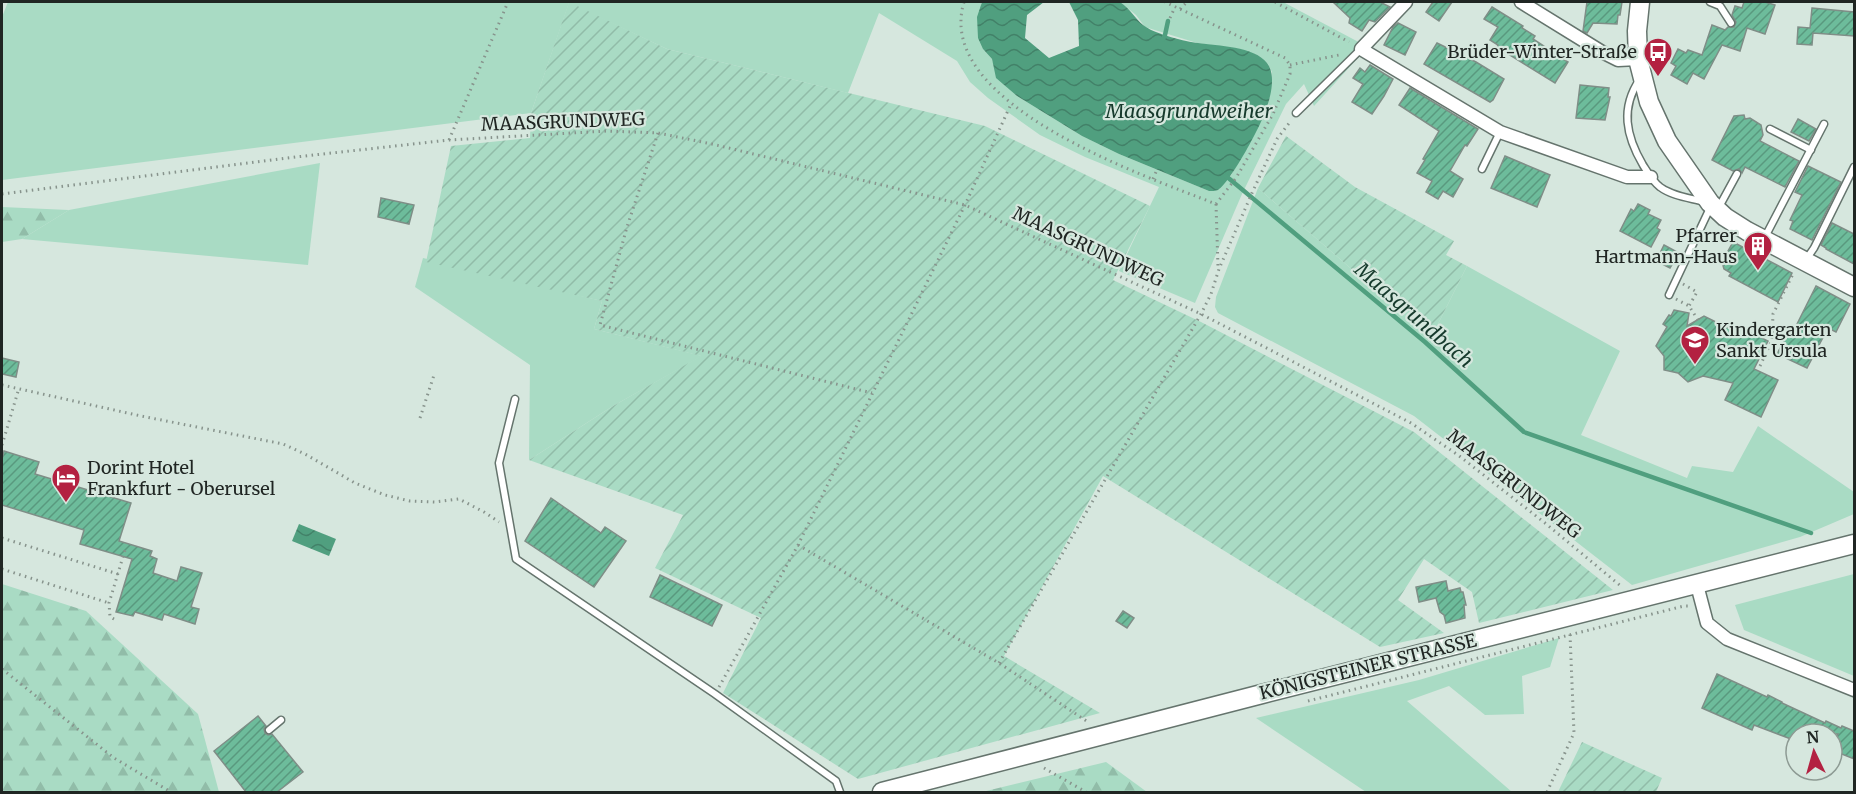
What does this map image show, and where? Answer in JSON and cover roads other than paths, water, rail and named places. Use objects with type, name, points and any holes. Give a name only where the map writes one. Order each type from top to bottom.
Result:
[{"type":"main road","points":[[1640,2],[1637,31],[1638,58],[1649,102],[1667,141],[1713,206],[1799,267],[1854,287]]},
{"type":"main road","name":"KÖNIGSTEINER STRASSE","points":[[882,792],[1854,544]]},
{"type":"street","points":[[1406,2],[1362,49],[1500,132],[1628,177],[1651,177]]},
{"type":"street","points":[[1521,2],[1618,60],[1638,58]]},
{"type":"street","points":[[1697,585],[1707,623],[1727,639],[1854,690]]},
{"type":"lane","points":[[1710,2],[1720,6],[1731,23]]},
{"type":"lane","points":[[1296,113],[1362,49]]},
{"type":"lane","points":[[1642,77],[1634,89],[1628,108],[1628,126],[1634,148],[1660,188],[1672,194],[1713,206]]},
{"type":"lane","points":[[1764,240],[1824,124]]},
{"type":"lane","points":[[1770,129],[1811,150]]},
{"type":"lane","points":[[1482,169],[1500,132]]},
{"type":"lane","points":[[1799,267],[1814,248],[1854,167]]},
{"type":"lane","points":[[1669,295],[1713,206],[1737,174]]},
{"type":"lane","points":[[515,399],[499,463],[516,559],[715,694],[836,781],[840,792]]},
{"type":"lane","points":[[269,730],[281,720]]},
{"type":"water","name":"Maasgrundweiher","points":[[982,2],[1044,2],[1027,15],[1025,38],[1049,58],[1079,46],[1078,20],[1069,2],[1120,2],[1151,30],[1186,41],[1245,50],[1261,57],[1267,63],[1271,73],[1269,102],[1253,138],[1231,176],[1218,190],[1209,191],[1119,154],[1082,136],[1017,96],[996,78],[992,59],[983,49],[978,38],[977,17]]},
{"type":"water","points":[[299,524],[336,539],[329,556],[292,541]]},
{"type":"waterway","points":[[1163,39],[1168,21]]},
{"type":"waterway","name":"Maasgrundbach","points":[[1226,176],[1425,342],[1524,432],[1811,533]]},
{"type":"place","name":"Brüder-Winter-Straße","points":[[1658,78]]},
{"type":"place","name":"Pfarrer Hartmann-Haus","points":[[1758,272]]},
{"type":"place","name":"Kindergarten Sankt Ursula","points":[[1695,366]]},
{"type":"place","name":"Dorint Hotel Frankfurt - Oberursel","points":[[66,504]]}]
